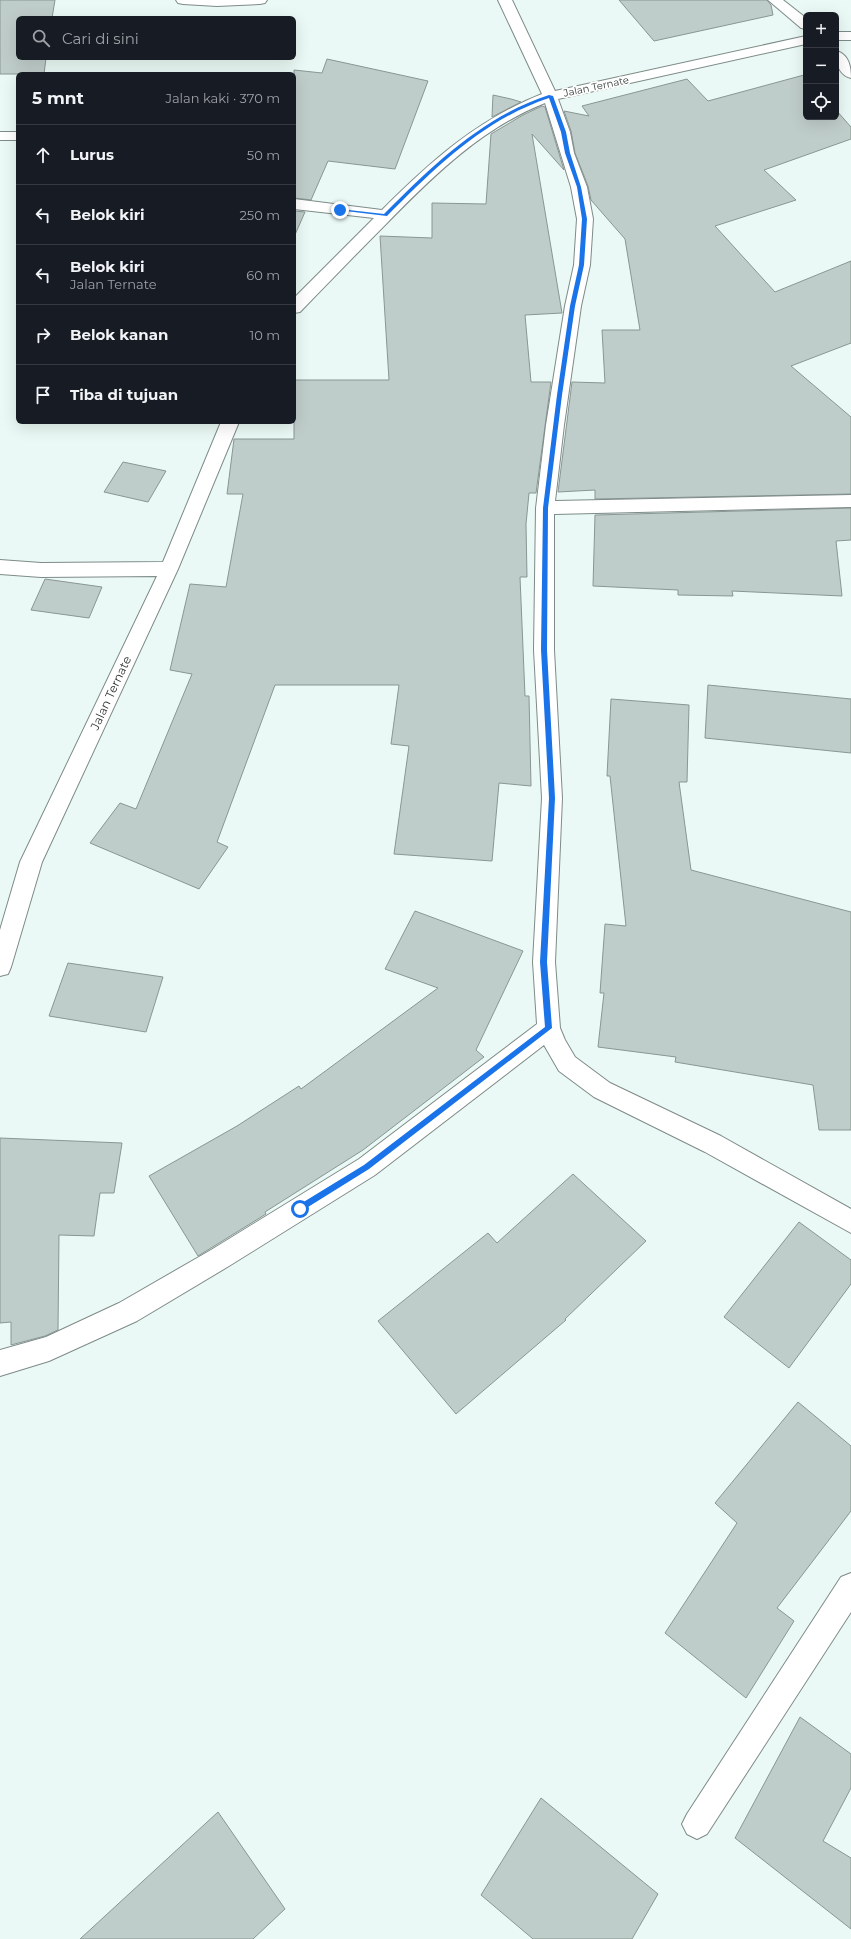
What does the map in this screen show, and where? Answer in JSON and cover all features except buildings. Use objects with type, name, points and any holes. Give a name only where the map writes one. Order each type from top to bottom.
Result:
[{"type":"street","points":[[183,0],[217,2],[260,0]]},
{"type":"street","points":[[505,0],[550,96],[564,132],[568,153],[579,187],[585,219],[582,265],[572,306],[558,401],[545,508],[544,650],[552,798],[544,962],[549,1028],[556,1045],[568,1064],[602,1090],[713,1144],[851,1222]]},
{"type":"street","points":[[775,0],[803,23]]},
{"type":"street","points":[[839,36],[851,36]]},
{"type":"street","name":"Jalan Ternate","points":[[296,306],[426,174],[458,146],[499,118],[527,104],[550,96],[803,41]]},
{"type":"street","points":[[839,60],[851,74]]},
{"type":"street","points":[[0,136],[16,136]]},
{"type":"street","points":[[296,204],[385,216]]},
{"type":"street","name":"Jalan Ternate","points":[[0,967],[31,862],[169,569],[229,424]]},
{"type":"street","points":[[545,508],[851,501]]},
{"type":"street","points":[[0,567],[41,570],[169,569]]},
{"type":"street","points":[[0,1363],[50,1349],[128,1312],[220,1258],[367,1167],[549,1028]]},
{"type":"street","points":[[698,1824],[851,1587]]},
{"type":"route","points":[[300,1209],[367,1167],[549,1028],[544,962],[552,798],[544,650],[545,508],[572,306],[582,265],[585,219],[579,187],[568,153],[564,132],[550,96],[527,104],[499,118],[458,146],[426,174],[385,216],[340,210]]}]
